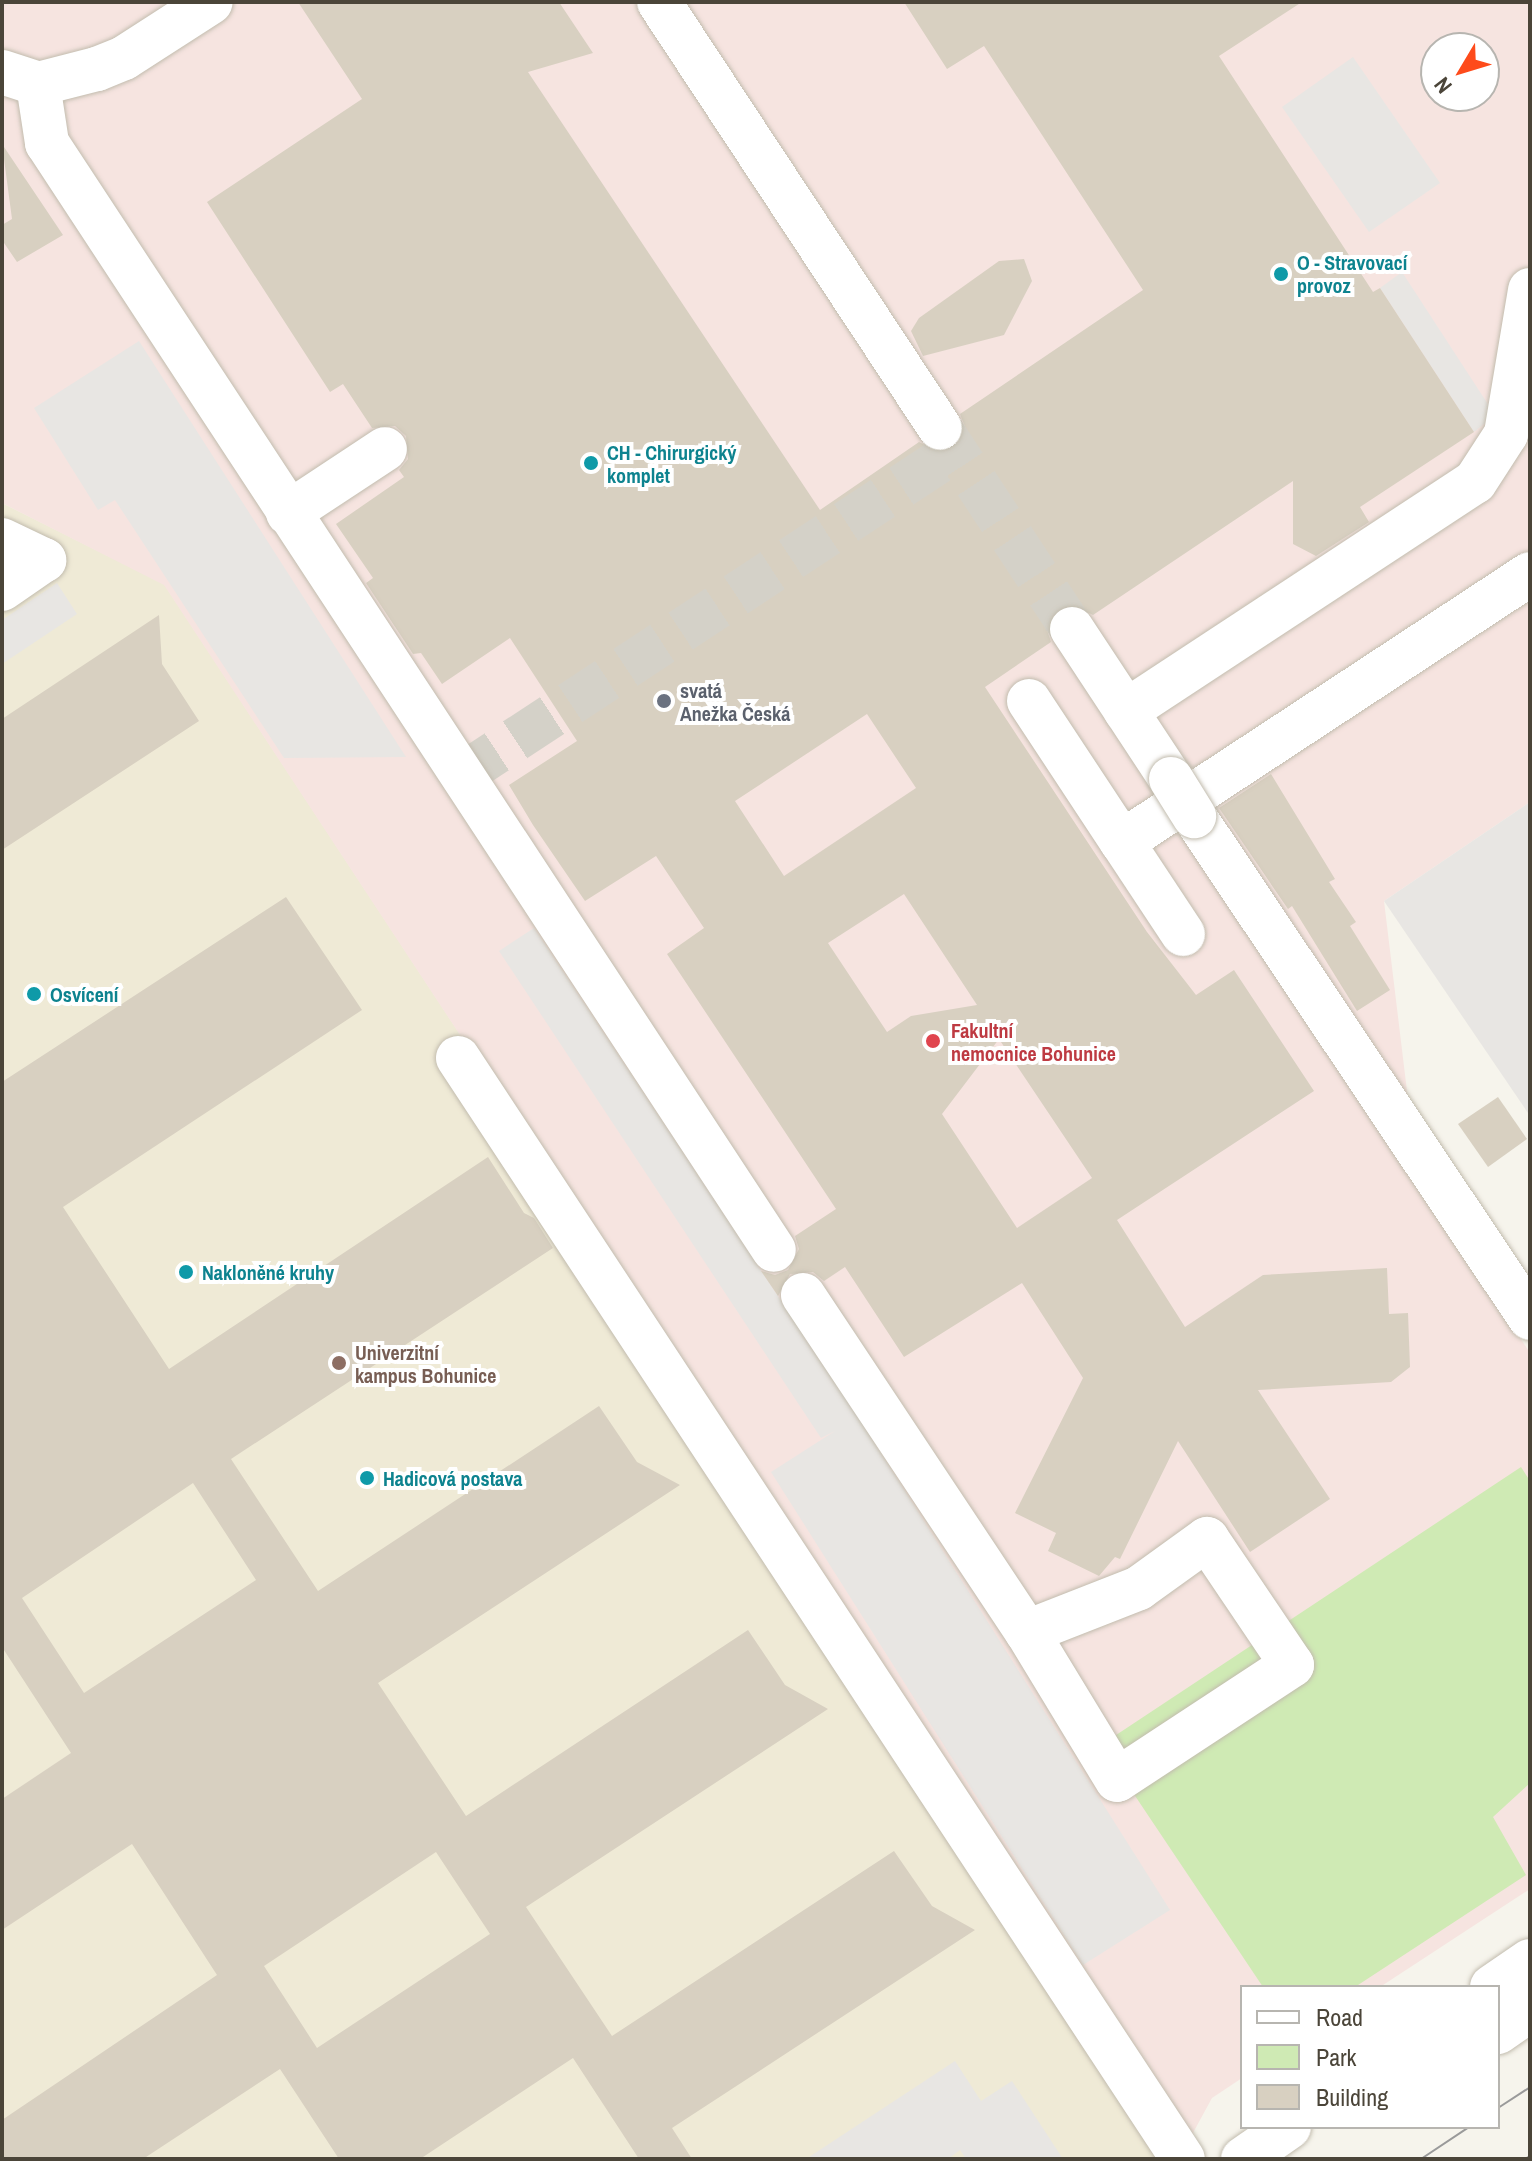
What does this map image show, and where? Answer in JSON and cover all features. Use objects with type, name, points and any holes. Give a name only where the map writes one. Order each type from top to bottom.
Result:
[{"type":"lane","points":[[211,2],[124,58],[20,78],[47,143],[774,1250]]},
{"type":"lane","points":[[659,2],[940,428]]},
{"type":"lane","points":[[1126,711],[1475,482],[1506,434],[1530,290]]},
{"type":"lane","points":[[288,513],[385,449]]},
{"type":"lane","points":[[2,540],[44,560],[2,589]]},
{"type":"lane","points":[[1122,842],[1530,574]]},
{"type":"lane","points":[[1072,629],[1530,1318]]},
{"type":"lane","points":[[1029,701],[1183,934]]},
{"type":"lane","points":[[458,1058],[1183,2159]]},
{"type":"lane","points":[[803,1295],[1027,1632],[1117,1780],[1292,1665],[1207,1539],[1139,1588],[1027,1632]]},
{"type":"lane","points":[[1495,1985],[1530,1961]]},
{"type":"lane","points":[[1500,2031],[1530,2010]]},
{"type":"lane","points":[[1243,2159],[1287,2129]]},
{"type":"shaded area","name":"Fakultní nemocnice Bohunice","points":[[2,2],[1530,2],[1530,802],[1384,901],[1418,1182],[1530,1353],[1530,1889],[1383,1985],[1240,1985],[1240,2079],[1212,2098],[1188,2142],[164,585],[2,503]]},
{"type":"shaded area","points":[[1353,57],[1440,183],[1369,232],[1282,107]]},
{"type":"shaded area","points":[[1402,272],[1495,415],[1474,432],[1380,288]]},
{"type":"shaded area","points":[[139,341],[406,757],[284,758],[115,500],[98,510],[34,408]]},
{"type":"shaded area","name":"Univerzitní kampus Bohunice","points":[[2,503],[164,584],[1188,2142],[1179,2159],[2,2159]]},
{"type":"shaded area","points":[[57,583],[77,614],[2,664],[2,620]]},
{"type":"shaded area","points":[[1530,802],[1530,1116],[1384,901]]},
{"type":"shaded area","points":[[534,928],[858,1417],[1170,1910],[1083,1965],[771,1472],[835,1431],[821,1438],[499,951]]},
{"type":"shaded area","points":[[955,2061],[981,2101],[1012,2081],[1063,2159],[966,2159],[960,2150],[948,2159],[806,2159]]},
{"type":"green space","points":[[1521,1467],[1530,1481],[1530,1783],[1493,1817],[1526,1875],[1358,1985],[1262,1985],[1101,1745]]},
{"type":"building","points":[[298,2],[559,2],[593,53],[528,72],[820,510],[919,442],[941,453],[954,448],[965,427],[960,414],[1143,290],[984,46],[947,69],[904,2],[1302,2],[1219,56],[1373,292],[1380,288],[1474,432],[1360,507],[1369,522],[1316,556],[1293,544],[1293,481],[1093,615],[1071,604],[1058,609],[1047,630],[1051,642],[985,687],[1147,932],[1196,995],[1234,970],[1314,1091],[1117,1220],[1185,1327],[1263,1275],[1387,1268],[1389,1314],[1408,1313],[1410,1367],[1391,1382],[1258,1390],[1330,1499],[1250,1552],[1178,1441],[1120,1559],[1115,1557],[1099,1576],[1048,1551],[1056,1533],[1015,1513],[1083,1378],[1022,1283],[904,1357],[845,1267],[824,1281],[813,1272],[790,1274],[778,1296],[761,1271],[775,1275],[788,1270],[799,1249],[795,1236],[836,1209],[667,954],[704,928],[656,856],[585,901],[533,825],[509,785],[577,741],[510,638],[442,684],[421,653],[413,654],[366,583],[373,578],[336,524],[404,477],[399,470],[408,459],[406,436],[395,426],[372,428],[343,384],[330,392],[207,202],[362,99]],"holes":[[[867,714],[916,788],[784,876],[735,801]],[[904,894],[977,1005],[911,1016],[887,1032],[828,943]],[[999,1039],[1092,1178],[1017,1228],[942,1114]]]},
{"type":"building","points":[[2,144],[63,235],[17,262],[2,240],[2,225],[12,219]]},
{"type":"building","points":[[1024,259],[1032,281],[1004,335],[923,356],[911,331],[919,318],[999,261]]},
{"type":"building","points":[[159,615],[162,664],[199,721],[2,850],[2,719]]},
{"type":"building","points":[[1271,774],[1335,879],[1329,882],[1356,922],[1350,926],[1390,990],[1357,1011],[1292,906],[1288,909],[1219,808]]},
{"type":"building","points":[[286,897],[362,1010],[63,1207],[169,1369],[488,1157],[524,1213],[534,1218],[553,1248],[231,1459],[318,1591],[599,1406],[637,1462],[680,1485],[378,1683],[466,1816],[748,1630],[785,1685],[828,1709],[526,1907],[612,2036],[894,1851],[932,1906],[975,1930],[672,2128],[692,2159],[639,2159],[573,2058],[420,2159],[339,2159],[280,2069],[143,2159],[2,2159],[2,2120],[217,1975],[132,1844],[2,1930],[2,1799],[71,1753],[2,1647],[2,1082]],"holes":[[[193,1483],[256,1580],[84,1693],[22,1598]],[[436,1852],[490,1934],[317,2048],[264,1966]]]},
{"type":"building","points":[[1498,1097],[1527,1139],[1488,1167],[1458,1124]]},
{"type":"tunnel","points":[[940,428],[1072,629]]},
{"type":"tunnel","points":[[460,776],[955,451]]},
{"type":"tram line","points":[[1500,2107],[1530,2087]]},
{"type":"tram line","points":[[1421,2159],[1466,2129]]},
{"type":"tram line","points":[[1525,2159],[1530,2156]]},
{"type":"place","name":"O - Stravovací provoz","points":[[1281,274]]},
{"type":"place","name":"CH - Chirurgický komplet","points":[[591,463]]},
{"type":"place","name":"svatá Anežka Česká","points":[[664,701]]},
{"type":"place","name":"Osvícení","points":[[34,994]]},
{"type":"place","name":"Fakultní nemocnice Bohunice","points":[[933,1041]]},
{"type":"place","name":"Nakloněné kruhy","points":[[186,1272]]},
{"type":"place","name":"Univerzitní kampus Bohunice","points":[[339,1363]]},
{"type":"place","name":"Hadicová postava","points":[[367,1478]]}]
